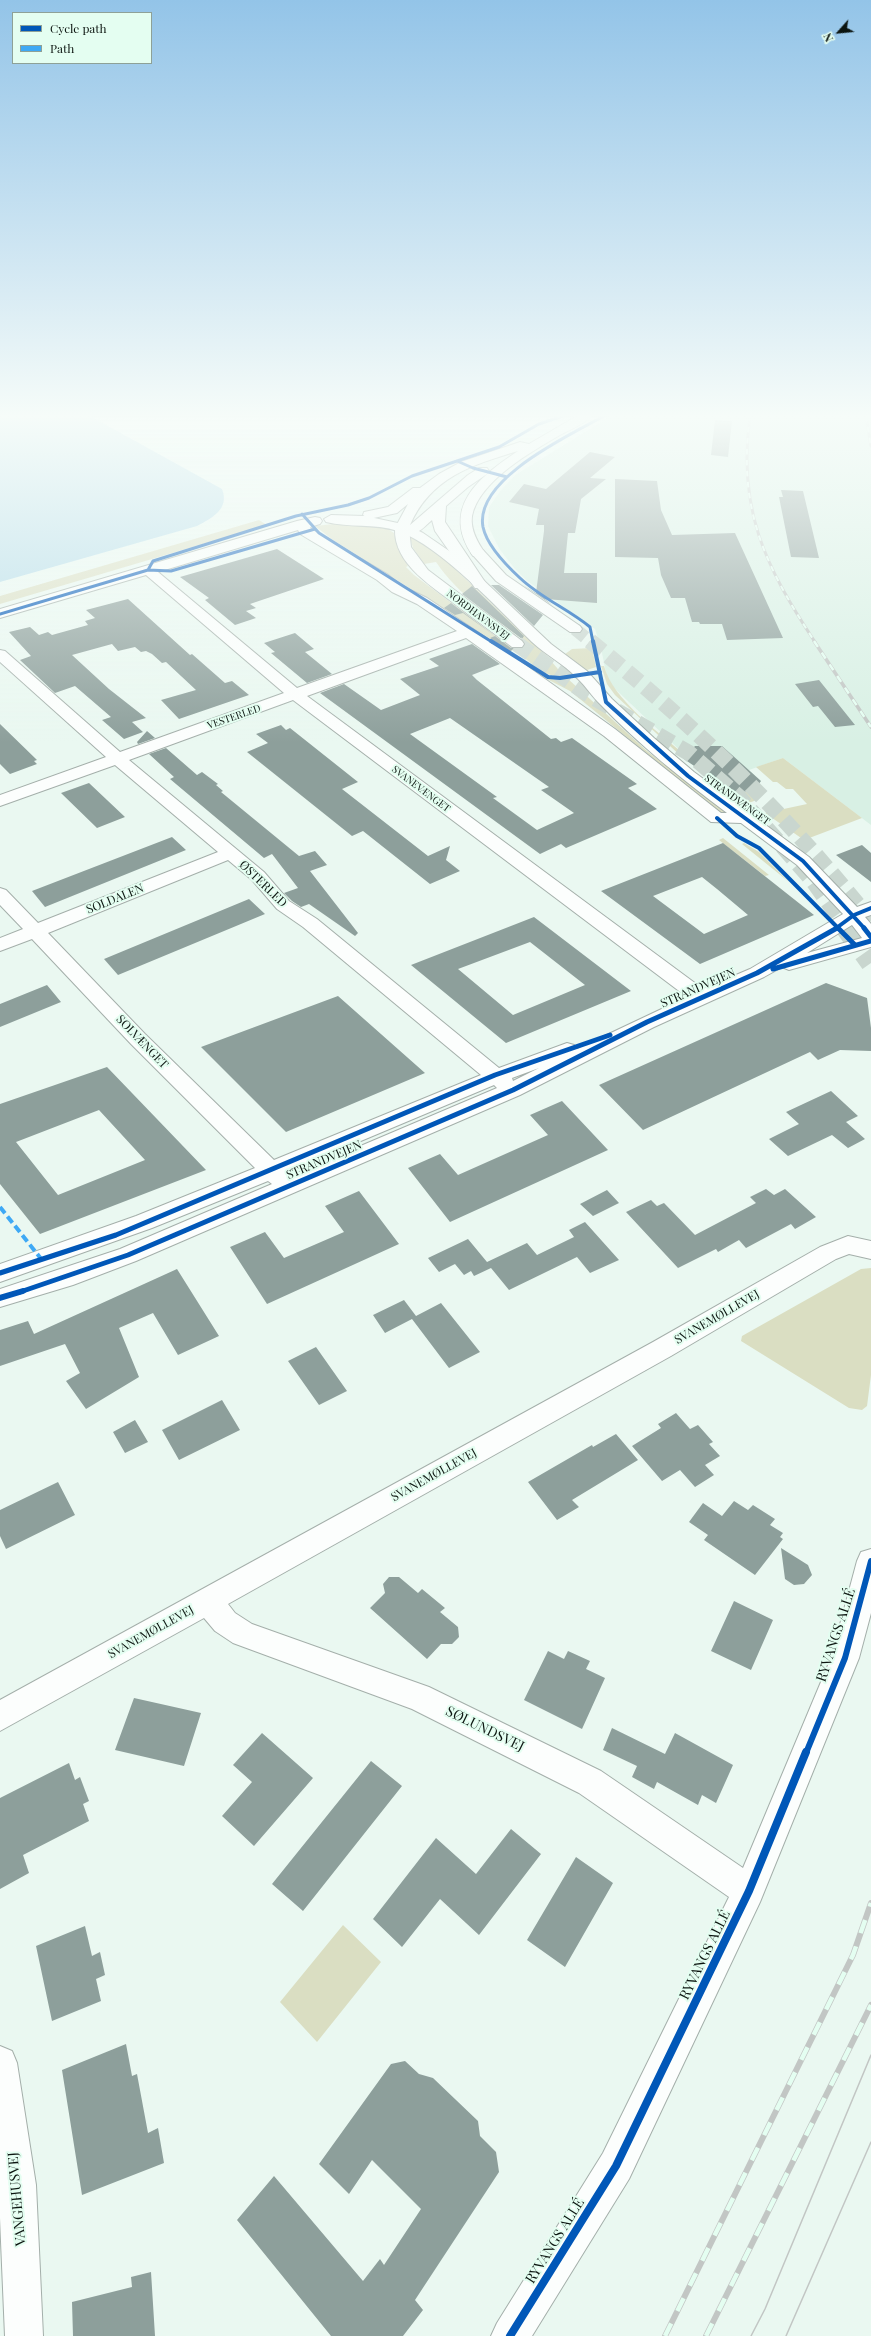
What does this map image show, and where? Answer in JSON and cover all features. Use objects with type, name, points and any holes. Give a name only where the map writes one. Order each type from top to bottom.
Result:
[{"type":"main road","points":[[0,614],[299,525]]},
{"type":"main road","name":"STRANDVÆNGET","points":[[303,525],[305,530],[382,577],[397,589],[422,601],[468,632],[636,751],[717,818],[747,818]]},
{"type":"main road","points":[[396,525],[408,527],[411,525]]},
{"type":"main road","points":[[402,525],[408,527]]},
{"type":"main road","points":[[439,525],[442,531],[480,584]]},
{"type":"main road","points":[[466,525],[471,542],[478,553],[501,578],[575,629]]},
{"type":"main road","name":"STRANDVÆNGET","points":[[408,527],[456,562],[546,647],[569,675],[606,702],[688,776],[747,818],[803,861],[863,911],[871,937]]},
{"type":"main road","name":"NORDHAVNSVEJ","points":[[408,527],[401,534],[404,544],[412,560],[423,573],[517,644]]},
{"type":"main road","name":"SVANEVÆNGET","points":[[148,570],[296,695],[702,998]]},
{"type":"main road","name":"VESTERLED","points":[[0,801],[468,632]]},
{"type":"main road","name":"ØSTERLED","points":[[0,654],[117,758],[258,876],[283,905],[310,923],[513,1090]]},
{"type":"main road","name":"SOLDALEN","points":[[0,945],[231,853]]},
{"type":"main road","name":"SOLVÆNGET","points":[[0,894],[138,1040],[272,1170],[287,1187]]},
{"type":"main road","name":"STRANDVEJEN","points":[[0,1298],[65,1278],[128,1255],[513,1090],[647,1022],[757,973],[863,911]]},
{"type":"main road","name":"STRANDVEJEN","points":[[757,973],[871,941]]},
{"type":"main road","name":"STRANDVEJEN","points":[[0,1273],[116,1235],[495,1075],[647,1022]]},
{"type":"main road","name":"SVANEMØLLEVEJ","points":[[0,1716],[649,1356],[828,1253],[848,1246],[871,1250]]},
{"type":"main road","name":"RYVANGS ALLÉ","points":[[510,2336],[616,2166],[749,1891],[845,1658],[871,1561]]},
{"type":"main road","name":"SØLUNDSVEJ","points":[[207,1601],[225,1622],[243,1634],[419,1696],[590,1782],[749,1891]]},
{"type":"main road","name":"VANGEHUSVEJ","points":[[0,2063],[9,2192],[24,2336]]},
{"type":"shaded area","points":[[242,525],[267,525],[0,604],[0,596]]},
{"type":"shaded area","points":[[364,525],[385,527],[394,533],[398,549],[408,566],[406,567],[414,575],[513,649],[522,639],[465,595],[454,585],[436,562],[424,564],[413,548],[410,537],[436,551],[546,655],[563,675],[549,675],[543,672],[520,655],[492,640],[333,540],[315,526]]},
{"type":"shaded area","points":[[871,525],[871,825],[783,758],[749,770],[761,781],[753,792],[731,791],[684,759],[686,756],[613,687],[607,678],[601,648],[595,629],[526,580],[500,550],[488,526]]},
{"type":"shaded area","points":[[592,648],[596,667],[584,671],[565,654],[572,649]]},
{"type":"shaded area","points":[[601,666],[604,666],[609,679],[627,703],[686,756],[684,759],[615,695],[607,684]]},
{"type":"shaded area","points":[[541,676],[556,680],[567,678],[647,751],[728,813],[720,813],[570,691]]},
{"type":"shaded area","points":[[783,758],[862,818],[804,840],[765,813],[807,804],[793,789],[786,789],[777,782],[773,782],[756,767]]},
{"type":"shaded area","points":[[754,790],[762,795],[754,801],[746,804],[731,792],[753,792]]},
{"type":"shaded area","points":[[723,838],[769,875],[765,876],[719,840]]},
{"type":"shaded area","points":[[744,843],[759,852],[789,882],[742,844]]},
{"type":"shaded area","points":[[871,1268],[871,1375],[867,1406],[862,1410],[849,1408],[741,1341],[742,1336],[861,1269]]},
{"type":"shaded area","points":[[343,1925],[381,1962],[317,2042],[280,2002]]},
{"type":"water","points":[[0,525],[199,525],[197,526],[0,582]]},
{"type":"building","points":[[544,525],[576,525],[575,533],[568,533],[564,573],[597,573],[597,603],[545,599],[552,605],[523,585],[536,593]]},
{"type":"building","points":[[615,525],[668,525],[672,535],[735,533],[783,638],[727,640],[722,624],[700,624],[699,622],[692,622],[685,598],[671,598],[661,575],[658,558],[615,557]]},
{"type":"building","points":[[785,525],[811,525],[819,558],[791,557]]},
{"type":"building","points":[[277,549],[324,579],[250,604],[256,608],[246,611],[256,618],[235,625],[205,600],[209,598],[180,577]]},
{"type":"building","points":[[491,585],[499,585],[543,615],[534,626]]},
{"type":"building","points":[[472,586],[524,636],[522,639],[462,594]]},
{"type":"building","points":[[128,599],[190,655],[192,654],[225,683],[232,681],[249,695],[179,719],[161,700],[196,690],[166,662],[162,663],[152,654],[146,651],[141,652],[135,647],[118,651],[112,644],[72,655],[109,689],[146,718],[132,722],[143,732],[124,739],[102,720],[111,717],[75,686],[55,693],[20,660],[31,656],[9,632],[30,627],[39,635],[48,632],[52,635],[88,625],[85,621],[95,618],[86,610]]},
{"type":"building","points":[[451,603],[495,636],[463,613],[455,615],[444,608]]},
{"type":"building","points":[[295,633],[314,649],[305,652],[332,674],[307,683],[271,653],[275,652],[264,643]]},
{"type":"building","points":[[495,636],[511,648],[514,648],[510,652],[490,638]]},
{"type":"building","points":[[472,644],[500,664],[472,675],[477,680],[551,739],[556,738],[561,742],[572,738],[637,784],[628,788],[657,809],[566,848],[561,844],[540,854],[320,693],[344,684],[381,710],[420,695],[400,679],[439,666],[429,659]],"holes":[[[450,718],[549,787],[541,790],[574,813],[537,830],[493,798],[497,797],[410,734]]]},
{"type":"building","points":[[819,680],[855,725],[835,727],[818,706],[813,707],[795,684]]},
{"type":"building","points":[[0,724],[37,760],[34,761],[37,764],[10,774],[0,764]]},
{"type":"building","points":[[281,725],[286,730],[290,728],[358,782],[342,789],[428,856],[450,846],[446,860],[460,871],[430,884],[363,831],[352,836],[247,752],[268,743],[256,734]]},
{"type":"building","points":[[147,731],[155,738],[138,744],[137,742]]},
{"type":"building","points":[[695,746],[722,746],[761,781],[753,792],[731,791],[684,759]]},
{"type":"building","points":[[166,748],[197,775],[202,772],[218,784],[216,785],[223,791],[221,792],[299,856],[315,851],[327,865],[310,871],[358,933],[355,936],[309,904],[301,907],[292,901],[284,893],[298,888],[272,854],[264,858],[170,779],[174,777],[149,754]]},
{"type":"building","points":[[89,783],[125,817],[97,828],[61,793]]},
{"type":"building","points":[[172,837],[186,850],[45,907],[32,891]]},
{"type":"building","points":[[723,843],[814,915],[700,964],[601,891]],"holes":[[[702,877],[748,915],[704,934],[653,896]]]},
{"type":"building","points":[[862,845],[871,853],[871,882],[836,855]]},
{"type":"building","points":[[249,899],[265,914],[118,975],[104,959]]},
{"type":"building","points":[[534,917],[631,991],[506,1043],[411,965]],"holes":[[[530,942],[585,985],[513,1015],[458,969]]]},
{"type":"building","points":[[826,983],[867,998],[871,1028],[871,1051],[840,1050],[818,1060],[810,1052],[643,1130],[599,1085]]},
{"type":"building","points":[[47,985],[61,1002],[0,1027],[0,1004]]},
{"type":"building","points":[[338,996],[425,1073],[286,1132],[201,1047]]},
{"type":"building","points":[[107,1067],[206,1170],[40,1234],[0,1184],[0,1104]],"holes":[[[99,1110],[145,1160],[58,1195],[16,1142]]]},
{"type":"building","points":[[831,1091],[858,1116],[846,1122],[865,1139],[848,1148],[832,1135],[788,1156],[769,1139],[799,1124],[786,1112]]},
{"type":"building","points":[[562,1101],[608,1150],[450,1222],[408,1168],[440,1154],[458,1175],[548,1135],[530,1115]]},
{"type":"building","points":[[766,1189],[774,1195],[785,1189],[816,1217],[795,1229],[791,1224],[746,1248],[739,1240],[718,1252],[716,1249],[678,1268],[626,1212],[651,1200],[657,1206],[664,1203],[695,1235],[756,1203],[750,1197]]},
{"type":"building","points":[[607,1190],[619,1203],[593,1216],[580,1204]]},
{"type":"building","points":[[359,1191],[399,1244],[267,1304],[230,1247],[265,1232],[284,1258],[344,1232],[325,1206]]},
{"type":"building","points":[[585,1222],[619,1260],[590,1273],[577,1257],[509,1290],[491,1268],[474,1276],[471,1271],[464,1275],[455,1264],[439,1272],[428,1258],[468,1239],[487,1262],[527,1243],[537,1255],[574,1237],[569,1230]]},
{"type":"building","points":[[177,1269],[219,1336],[178,1355],[153,1313],[119,1328],[139,1377],[86,1409],[66,1381],[80,1373],[65,1344],[0,1366],[0,1330],[28,1321],[34,1334]]},
{"type":"building","points":[[404,1300],[416,1316],[441,1303],[480,1352],[449,1368],[412,1319],[385,1333],[373,1315]]},
{"type":"building","points":[[316,1347],[347,1391],[319,1405],[288,1361]]},
{"type":"building","points":[[222,1400],[240,1430],[179,1460],[162,1430]]},
{"type":"building","points":[[676,1413],[690,1429],[698,1425],[713,1442],[709,1444],[720,1456],[705,1465],[714,1475],[695,1487],[680,1470],[662,1481],[632,1446],[661,1428],[658,1424]]},
{"type":"building","points":[[135,1420],[148,1442],[125,1453],[113,1432]]},
{"type":"building","points":[[616,1434],[638,1460],[572,1500],[579,1507],[557,1520],[528,1482],[592,1445],[593,1447]]},
{"type":"building","points":[[58,1482],[75,1515],[6,1549],[0,1536],[0,1510]]},
{"type":"building","points":[[734,1501],[748,1510],[753,1505],[775,1519],[770,1525],[783,1533],[780,1537],[783,1539],[755,1575],[704,1540],[708,1535],[689,1522],[703,1503],[722,1516]]},
{"type":"building","points":[[781,1548],[808,1565],[812,1575],[804,1584],[794,1585],[785,1579]]},
{"type":"building","points":[[389,1577],[399,1577],[418,1593],[422,1589],[445,1608],[440,1612],[458,1627],[459,1637],[452,1644],[441,1644],[427,1659],[370,1608],[385,1593],[383,1584]]},
{"type":"building","points":[[734,1601],[773,1620],[751,1670],[711,1651]]},
{"type":"building","points":[[548,1651],[564,1659],[568,1651],[590,1661],[586,1669],[605,1678],[582,1729],[524,1700]]},
{"type":"building","points":[[134,1698],[201,1713],[184,1766],[115,1750]]},
{"type":"building","points":[[612,1728],[665,1754],[675,1733],[733,1765],[716,1803],[702,1795],[698,1805],[657,1782],[654,1789],[632,1777],[637,1766],[603,1750]]},
{"type":"building","points":[[262,1733],[313,1778],[254,1846],[222,1816],[252,1782],[233,1765]]},
{"type":"building","points":[[371,1761],[402,1786],[303,1911],[272,1884]]},
{"type":"building","points":[[69,1763],[75,1780],[80,1777],[89,1801],[83,1804],[89,1821],[23,1855],[29,1873],[0,1889],[0,1798]]},
{"type":"building","points":[[511,1829],[541,1854],[479,1935],[440,1899],[402,1947],[373,1919],[436,1838],[476,1874]]},
{"type":"building","points":[[576,1857],[613,1883],[565,1967],[527,1940]]},
{"type":"building","points":[[85,1926],[92,1956],[100,1952],[105,1975],[96,1979],[101,2001],[52,2021],[36,1946]]},
{"type":"building","points":[[126,2044],[132,2076],[137,2074],[148,2133],[158,2128],[164,2163],[82,2195],[62,2070]]},
{"type":"building","points":[[405,2061],[419,2074],[433,2078],[478,2121],[480,2136],[496,2152],[499,2172],[415,2300],[423,2310],[403,2336],[331,2336],[237,2220],[274,2176],[363,2281],[380,2259],[384,2265],[421,2209],[372,2160],[349,2194],[319,2164],[391,2064]]},
{"type":"building","points":[[151,2272],[155,2336],[73,2336],[72,2302],[132,2287],[131,2277]]},
{"type":"tunnel","points":[[575,629],[591,642]]},
{"type":"tunnel","points":[[590,641],[666,705],[738,773],[807,845],[871,921]]},
{"type":"tunnel","points":[[517,644],[586,693],[689,753],[739,797],[813,881],[847,929]]},
{"type":"tunnel","points":[[846,928],[871,963]]},
{"type":"tram line","points":[[751,2336],[765,2309],[871,2055]]},
{"type":"tram line","points":[[786,2336],[871,2142]]},
{"type":"railway","points":[[756,525],[769,562],[782,588],[815,642]]},
{"type":"railway","points":[[814,641],[871,727]]},
{"type":"railway","points":[[665,2336],[853,1955],[871,1903]]},
{"type":"railway","points":[[706,2336],[871,2005]]},
{"type":"marked path","points":[[0,1207],[42,1260]]},
{"type":"cycle path","points":[[148,570],[153,561],[272,525]]},
{"type":"cycle path","points":[[313,525],[319,533],[548,677],[571,677],[600,672]]},
{"type":"cycle path","points":[[483,525],[485,534],[498,554],[520,578],[537,592],[590,627],[606,702],[688,776],[803,861],[854,915],[871,937]]},
{"type":"cycle path","points":[[0,614],[148,570],[171,571],[315,529]]},
{"type":"cycle path","points":[[717,818],[737,836],[759,848],[855,945]]},
{"type":"cycle path","points":[[0,1298],[65,1278],[128,1255],[513,1090],[647,1022],[757,973],[838,927],[854,915],[871,908]]},
{"type":"cycle path","points":[[773,969],[871,941]]},
{"type":"cycle path","points":[[0,1273],[116,1235],[495,1075],[610,1035]]},
{"type":"cycle path","points":[[510,2336],[616,2166],[749,1891],[845,1658],[871,1561]]}]
